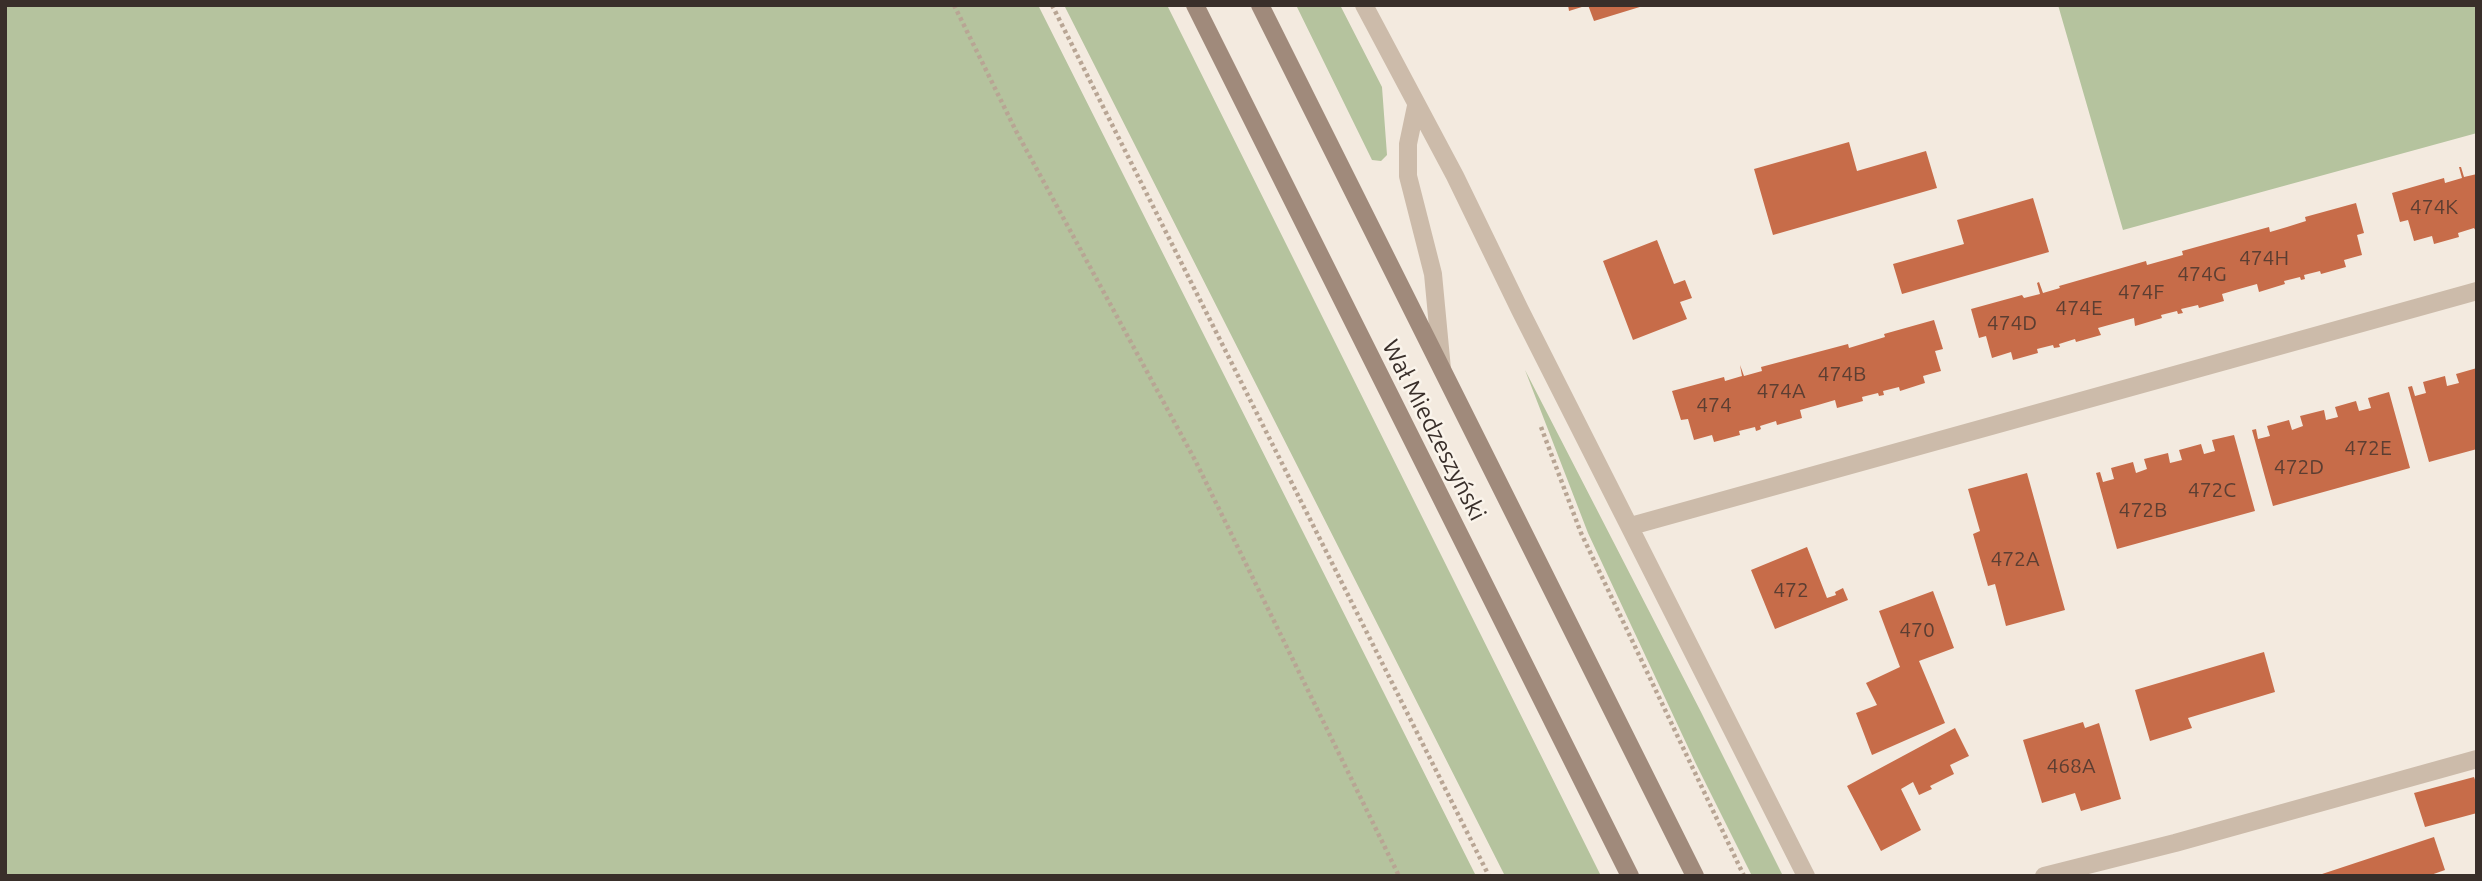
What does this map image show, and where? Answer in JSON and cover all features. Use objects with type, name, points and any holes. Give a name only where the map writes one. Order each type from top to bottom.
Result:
[{"type":"main road","name":"Wał Miedzeszyński","points":[[1195,5],[1630,876]]},
{"type":"main road","name":"Wał Miedzeszyński","points":[[1259,5],[1695,876]]},
{"type":"lane","points":[[1364,5],[1455,176],[1806,876]]},
{"type":"lane","points":[[1416,106],[1408,145],[1408,176],[1433,274],[1443,372]]},
{"type":"lane","points":[[1631,526],[2477,291]]},
{"type":"lane","points":[[2044,876],[2175,843],[2477,759]]},
{"type":"path","points":[[954,5],[1022,143],[1195,460],[1399,876]]},
{"type":"path","points":[[1052,5],[1489,876]]},
{"type":"path","points":[[1539,420],[1581,533],[1744,876]]},
{"type":"green space","points":[[5,5],[1038,5],[1476,876],[5,876]]},
{"type":"green space","points":[[1064,5],[1167,5],[1601,876],[1505,876]]},
{"type":"green space","points":[[1296,5],[1340,5],[1382,87],[1387,155],[1381,161],[1372,160]]},
{"type":"green space","points":[[2058,5],[2477,5],[2477,133],[2123,230]]},
{"type":"green space","points":[[1525,370],[1783,876],[1752,876],[1695,762],[1588,533]]},
{"type":"building","points":[[1568,5],[1585,5],[1585,6],[1569,11]]},
{"type":"building","points":[[1588,5],[1643,5],[1643,6],[1594,21]]},
{"type":"building","points":[[1849,142],[1857,171],[1926,151],[1937,188],[1773,235],[1754,169]]},
{"type":"building","points":[[2459,167],[2464,177],[2477,174],[2477,233],[2474,228],[2458,233],[2459,237],[2434,244],[2432,236],[2414,241],[2408,220],[2400,222],[2392,193],[2444,178],[2445,183],[2462,178]]},
{"type":"building","points":[[2033,198],[2049,252],[1902,294],[1893,264],[1964,244],[1957,220]]},
{"type":"building","points":[[2356,203],[2364,233],[2357,235],[2362,255],[2344,260],[2346,267],[2321,274],[2320,271],[2304,275],[2305,279],[2301,280],[2300,277],[2284,281],[2285,284],[2259,292],[2257,284],[2239,289],[2222,294],[2224,301],[2199,308],[2198,305],[2181,309],[2183,313],[2178,314],[2177,311],[2161,315],[2162,318],[2135,326],[2134,318],[2098,328],[2101,335],[2076,342],[2075,339],[2059,344],[2060,347],[2054,348],[2053,345],[2037,349],[2038,353],[2013,360],[2011,352],[1992,358],[1986,336],[1979,338],[1971,309],[2022,295],[2024,298],[2040,294],[2039,282],[2043,293],[2146,261],[2147,265],[2183,255],[2182,251],[2269,227],[2270,232],[2306,221],[2305,217]]},
{"type":"building","points":[[1657,240],[1674,284],[1685,280],[1692,298],[1680,302],[1687,319],[1633,340],[1603,261]]},
{"type":"building","points":[[1934,320],[1943,349],[1935,351],[1941,371],[1923,376],[1925,383],[1900,391],[1899,387],[1883,391],[1884,395],[1879,396],[1878,393],[1862,397],[1863,401],[1837,408],[1835,400],[1800,410],[1802,418],[1777,425],[1776,421],[1760,426],[1761,429],[1756,431],[1755,427],[1739,431],[1740,435],[1714,442],[1712,435],[1694,440],[1688,419],[1681,420],[1672,391],[1724,377],[1725,381],[1742,376],[1740,365],[1744,376],[1762,371],[1761,367],[1848,344],[1849,348],[1885,337],[1884,334]]},
{"type":"building","points":[[2477,368],[2477,449],[2429,462],[2408,387],[2412,386],[2415,396],[2426,393],[2423,382],[2445,376],[2447,386],[2459,383],[2456,374]]},
{"type":"building","points":[[2389,392],[2410,468],[2273,506],[2252,430],[2256,429],[2258,439],[2270,436],[2267,426],[2289,420],[2292,430],[2303,426],[2300,416],[2324,410],[2326,420],[2338,417],[2335,407],[2356,401],[2359,411],[2371,408],[2368,398]]},
{"type":"building","points":[[2234,435],[2255,511],[2117,549],[2096,473],[2100,472],[2103,482],[2114,479],[2111,468],[2133,462],[2136,473],[2147,469],[2144,459],[2168,453],[2170,463],[2182,460],[2179,450],[2201,444],[2204,454],[2215,451],[2212,440]]},
{"type":"building","points":[[2027,473],[2065,610],[2006,626],[1995,584],[1988,586],[1973,534],[1980,531],[1968,489]]},
{"type":"building","points":[[1807,547],[1827,598],[1836,595],[1835,592],[1843,588],[1848,600],[1775,629],[1751,570]]},
{"type":"building","points":[[1933,591],[1954,648],[1919,661],[1945,723],[1872,755],[1856,713],[1877,705],[1866,683],[1900,667],[1879,611]]},
{"type":"building","points":[[2264,652],[2275,692],[2188,718],[2192,728],[2150,741],[2135,690]]},
{"type":"building","points":[[2083,722],[2085,728],[2099,723],[2121,799],[2081,811],[2075,793],[2042,803],[2023,740]]},
{"type":"building","points":[[1955,728],[1969,756],[1950,765],[1954,774],[1930,786],[1932,789],[1919,795],[1913,782],[1901,789],[1921,830],[1881,851],[1847,786]]},
{"type":"building","points":[[2474,777],[2477,785],[2477,813],[2425,827],[2414,793]]},
{"type":"building","points":[[2434,837],[2445,870],[2428,876],[2316,876]]}]
